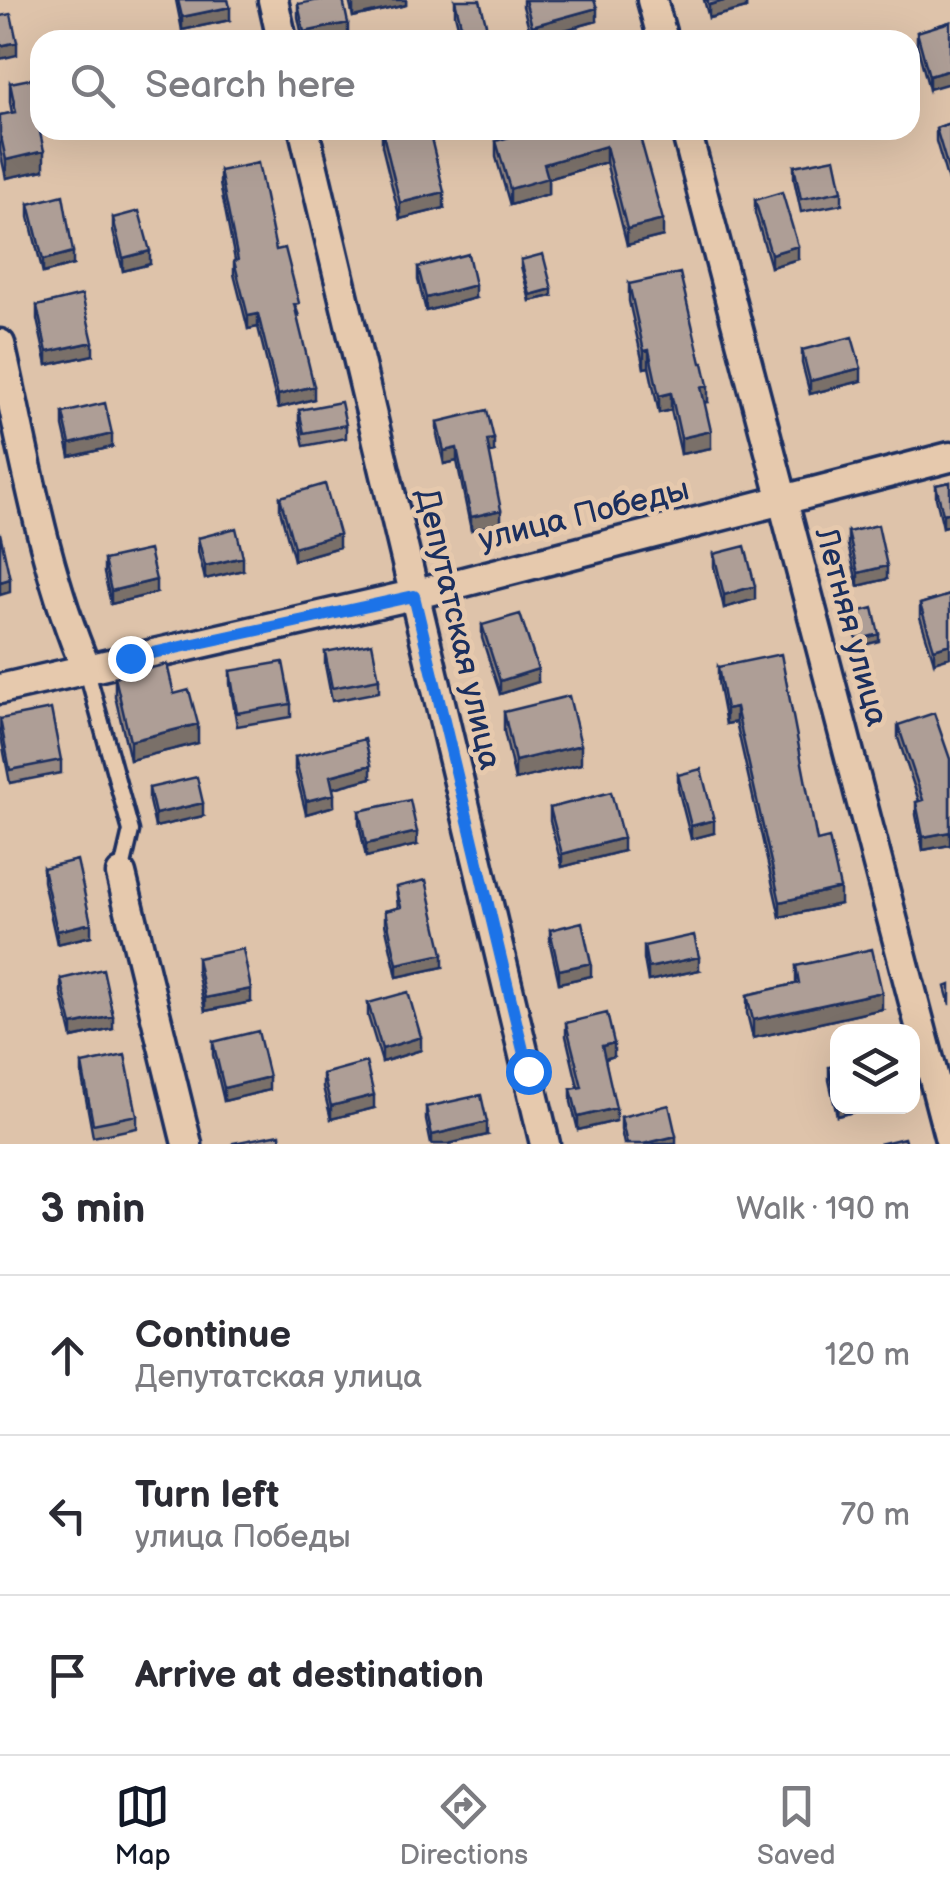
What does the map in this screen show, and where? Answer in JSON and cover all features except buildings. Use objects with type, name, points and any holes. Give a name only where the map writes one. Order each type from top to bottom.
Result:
[{"type":"street","points":[[273,0],[280,30]]},
{"type":"street","points":[[652,0],[660,30]]},
{"type":"street","name":"Депутатская улица","points":[[306,140],[545,1144]]},
{"type":"street","name":"Летняя улица","points":[[689,140],[950,1140]]},
{"type":"street","points":[[0,344],[32,495],[68,626],[86,668]]},
{"type":"street","name":"улица Победы","points":[[0,689],[414,596],[950,457]]},
{"type":"street","points":[[121,874],[187,1144]]},
{"type":"lane","points":[[86,668],[130,831],[121,874]]},
{"type":"route","points":[[130,658],[414,596],[528,1071]]}]
